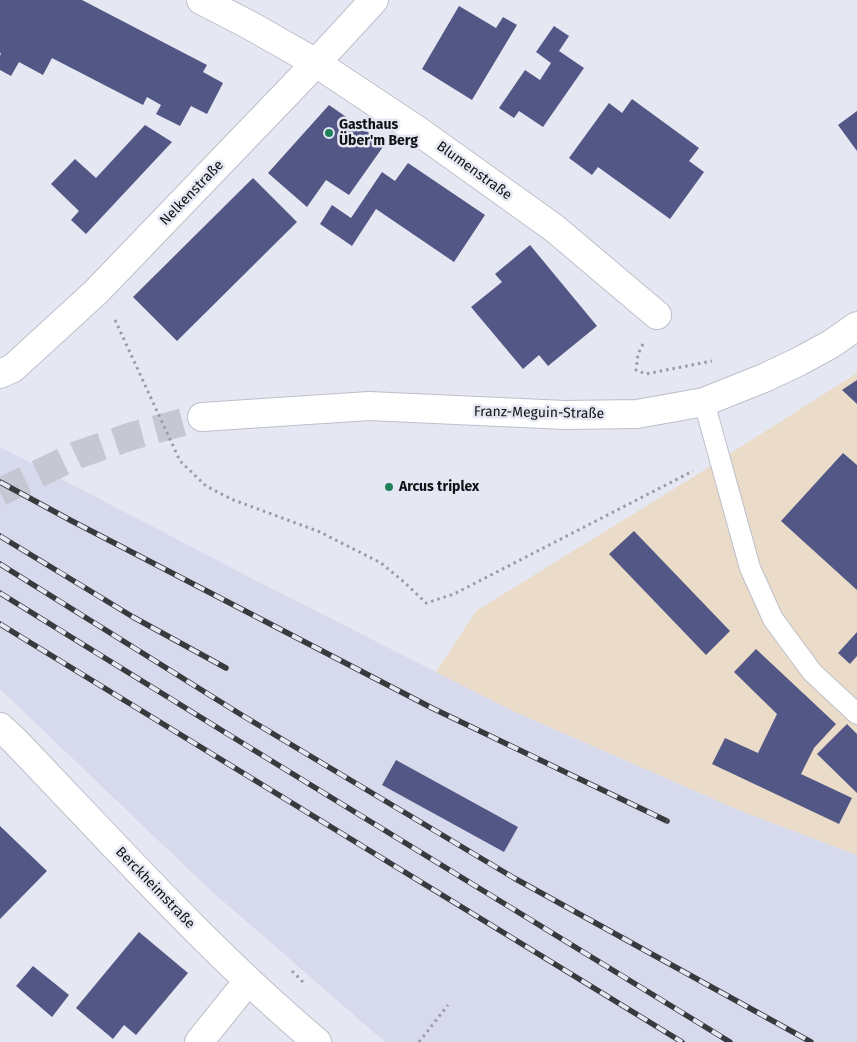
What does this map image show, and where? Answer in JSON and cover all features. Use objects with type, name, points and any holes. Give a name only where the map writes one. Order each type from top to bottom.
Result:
[{"type":"street","name":"Blumenstraße","points":[[201,0],[316,63],[417,130],[554,228],[657,316]]},
{"type":"street","name":"Nelkenstraße","points":[[7,371],[96,292],[374,0]]},
{"type":"street","name":"Franz-Meguin-Straße","points":[[202,417],[369,406],[565,415],[637,414],[704,402],[764,378],[800,361],[857,326]]},
{"type":"street","name":"Berckheimstraße","points":[[0,727],[196,931],[248,981],[317,1042]]},
{"type":"street","points":[[199,1042],[248,981]]},
{"type":"lane","points":[[704,402],[750,568],[774,620],[812,672],[857,714]]},
{"type":"path","points":[[96,292],[114,318],[180,461],[206,486],[231,499],[320,532],[381,564],[404,582],[426,604],[454,594],[719,458]]},
{"type":"path","points":[[657,316],[638,354],[636,370],[646,374],[716,360]]},
{"type":"path","points":[[419,1042],[448,1004]]},
{"type":"shaded area","points":[[857,373],[857,855],[741,811],[513,711],[436,672],[476,611]]},
{"type":"shaded area","points":[[0,447],[251,578],[513,711],[741,811],[857,855],[857,1042],[385,1042],[208,888],[0,689]]},
{"type":"building","points":[[0,0],[82,0],[207,65],[203,72],[223,83],[207,114],[191,106],[180,126],[156,114],[161,105],[147,97],[143,105],[52,58],[43,75],[19,62],[11,76],[0,70]]},
{"type":"building","points":[[459,6],[496,28],[503,17],[517,25],[472,100],[422,69]]},
{"type":"building","points":[[554,26],[569,36],[559,51],[584,68],[543,127],[519,111],[514,118],[499,108],[525,70],[540,80],[551,63],[536,52]]},
{"type":"building","points":[[632,99],[699,148],[689,161],[704,172],[670,219],[598,167],[592,175],[569,158],[609,103],[622,113]]},
{"type":"building","points":[[329,105],[385,144],[349,195],[326,180],[307,207],[268,173]]},
{"type":"building","points":[[857,111],[857,151],[838,125]]},
{"type":"building","points":[[145,125],[172,142],[86,234],[71,220],[79,211],[51,184],[75,159],[96,178]]},
{"type":"building","points":[[408,163],[485,215],[454,262],[376,209],[352,246],[320,224],[332,205],[351,218],[382,172],[395,181]]},
{"type":"building","points":[[253,178],[297,222],[177,341],[133,297]]},
{"type":"building","points":[[530,245],[597,326],[548,366],[539,355],[523,369],[471,307],[502,282],[495,274]]},
{"type":"building","points":[[857,380],[857,404],[842,390]]},
{"type":"building","points":[[843,453],[857,465],[857,590],[781,521]]},
{"type":"building","points":[[634,531],[730,631],[706,655],[609,554]]},
{"type":"building","points":[[857,632],[857,656],[850,664],[838,653]]},
{"type":"building","points":[[756,649],[836,724],[814,748],[801,774],[852,798],[839,824],[712,764],[725,738],[758,753],[777,714],[734,672]]},
{"type":"building","points":[[847,724],[857,734],[857,793],[817,754]]},
{"type":"building","points":[[396,760],[518,827],[504,852],[382,785]]},
{"type":"building","points":[[0,826],[47,871],[0,919]]},
{"type":"building","points":[[139,932],[188,973],[136,1035],[124,1025],[113,1039],[76,1008]]},
{"type":"building","points":[[33,966],[69,995],[52,1017],[16,986]]},
{"type":"tunnel","points":[[0,492],[77,455],[132,436],[202,417]]},
{"type":"railway","points":[[0,482],[432,708],[667,821]]},
{"type":"railway","points":[[0,536],[133,617],[226,668]]},
{"type":"railway","points":[[0,564],[240,714],[514,878],[811,1042]]},
{"type":"railway","points":[[0,593],[730,1042]]},
{"type":"railway","points":[[0,624],[682,1042]]},
{"type":"place","name":"Gasthaus Über'm Berg","points":[[329,133]]},
{"type":"place","name":"Arcus triplex","points":[[389,487]]}]
